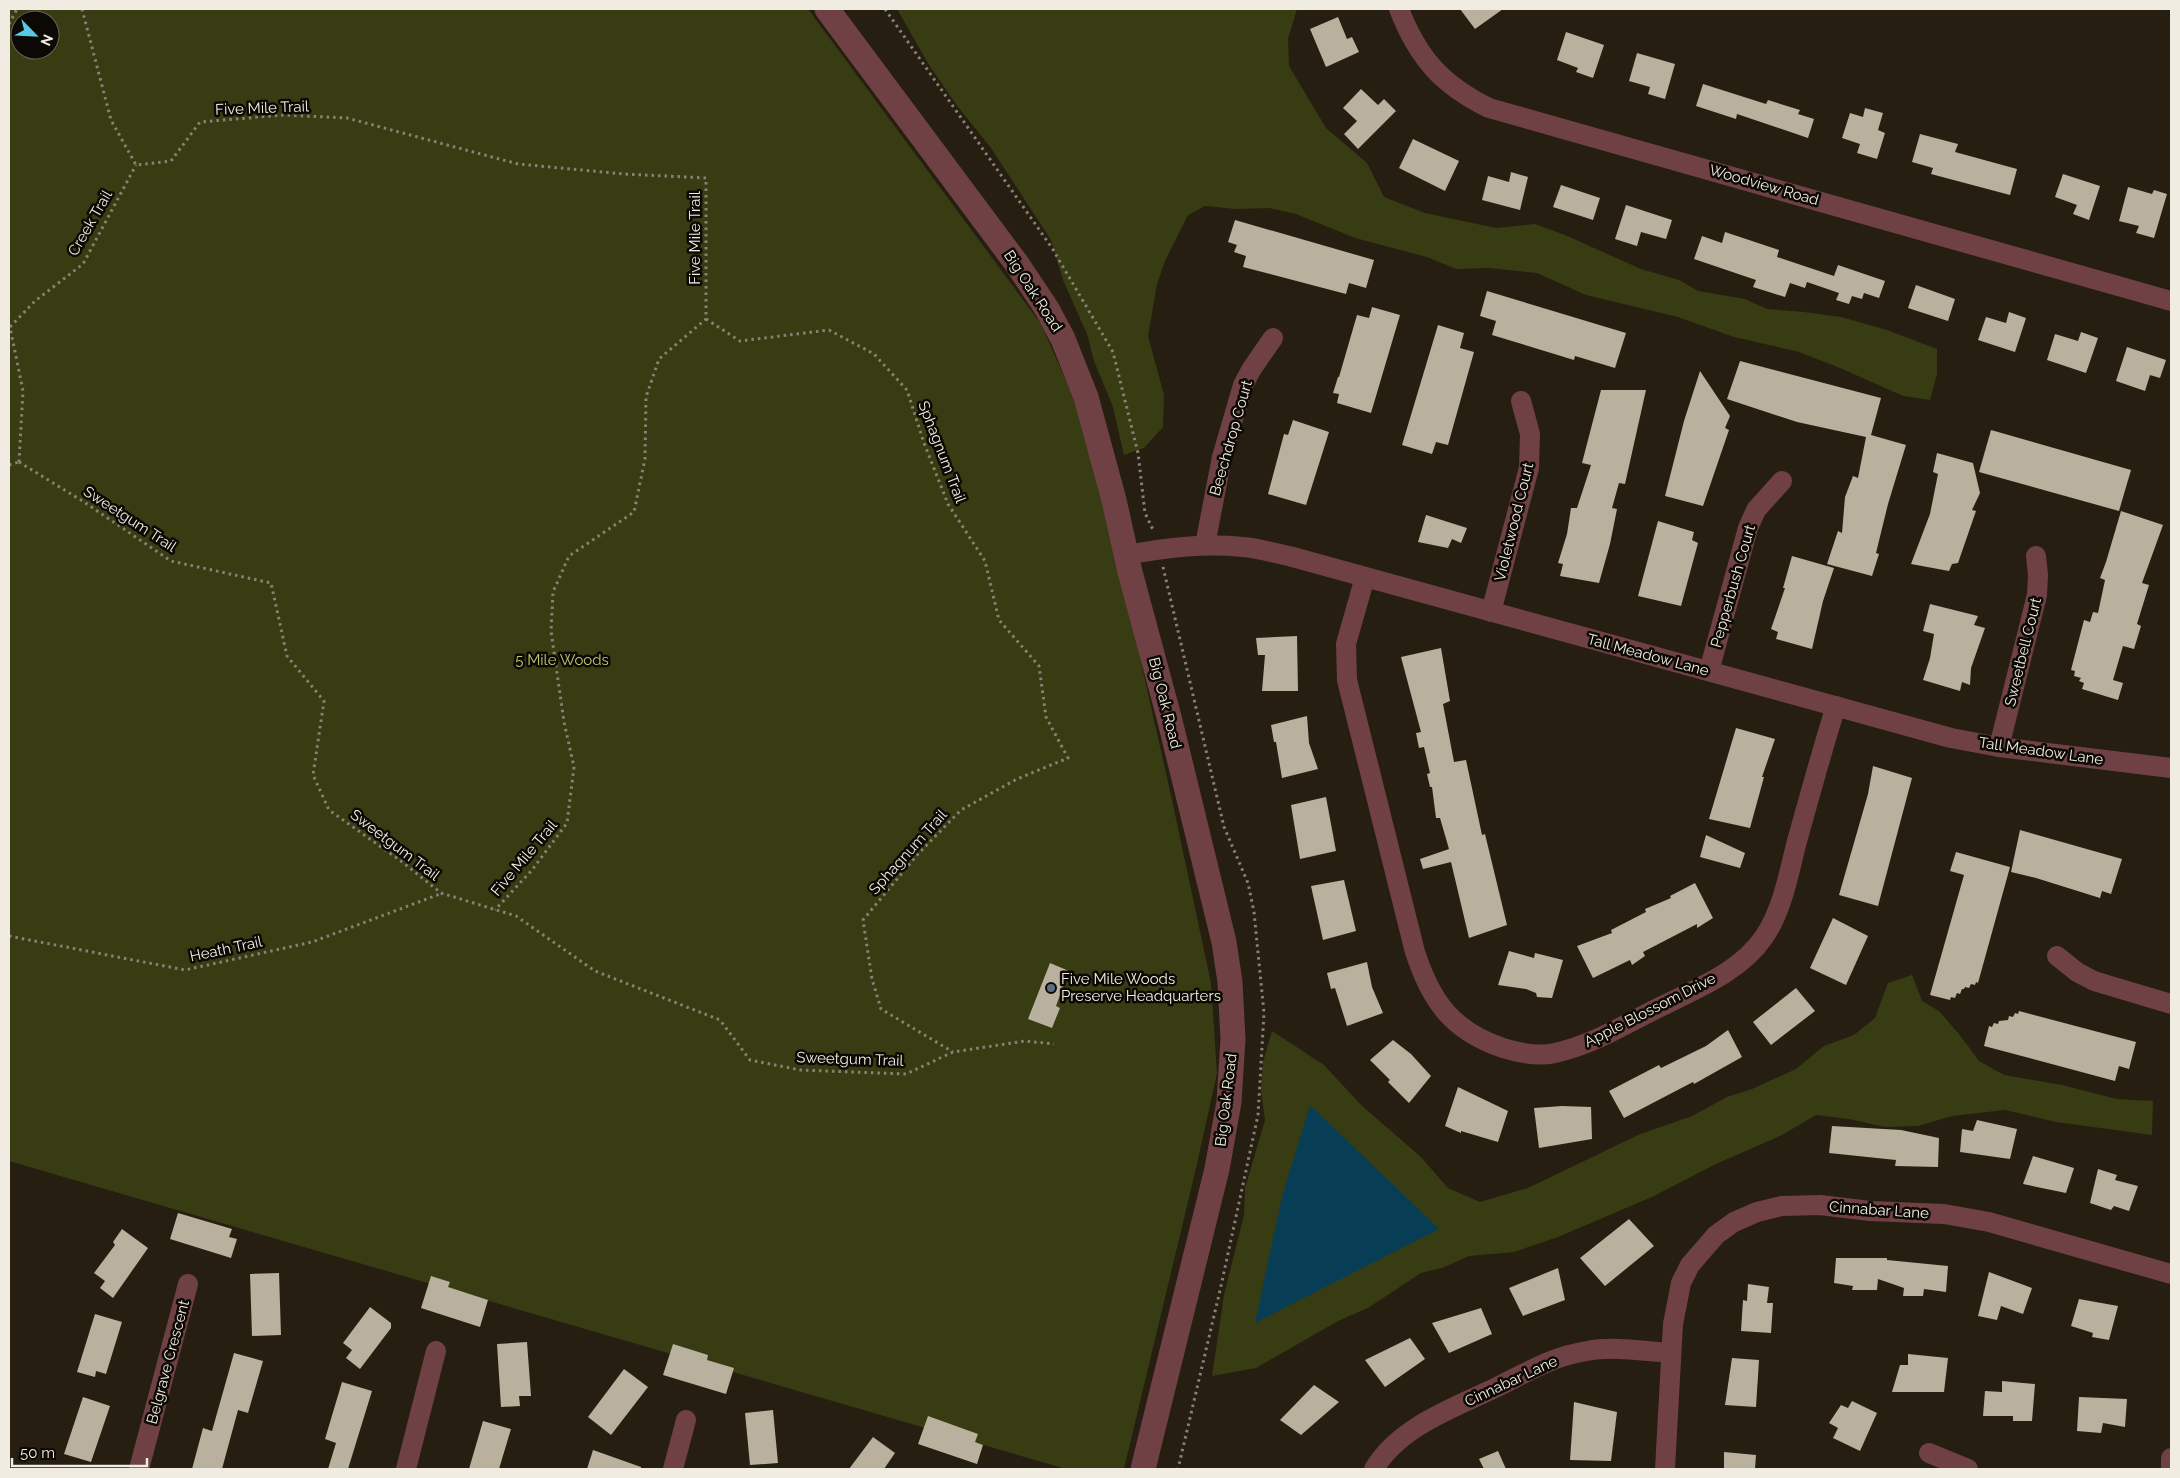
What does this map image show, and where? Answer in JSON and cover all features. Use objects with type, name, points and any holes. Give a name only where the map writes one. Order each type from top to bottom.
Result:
[{"type":"street","name":"Big Oak Road","points":[[827,9],[955,178],[1047,309],[1063,339],[1086,397],[1114,500],[1126,555],[1169,717],[1224,942],[1230,982],[1233,1040],[1229,1102],[1217,1169],[1142,1469]]},
{"type":"street","name":"Woodview Road","points":[[1399,9],[1419,51],[1434,70],[1450,85],[1469,98],[1490,108],[2171,301]]},
{"type":"street","name":"Beechdrop Court","points":[[1205,545],[1222,457],[1243,385],[1273,338]]},
{"type":"street","name":"Violetwood Court","points":[[1491,612],[1529,468],[1530,434],[1521,401]]},
{"type":"street","name":"Pepperbush Court","points":[[1709,672],[1748,528],[1756,510],[1782,481]]},
{"type":"street","name":"Tall Meadow Lane","points":[[1126,555],[1165,548],[1205,545],[1254,549],[1365,577],[1951,738],[2171,768]]},
{"type":"street","name":"Sweetbell Court","points":[[2000,746],[2037,595],[2038,575],[2036,556]]},
{"type":"street","name":"Apple Blossom Drive","points":[[1365,577],[1346,644],[1347,680],[1415,952],[1424,980],[1450,1017],[1466,1030],[1489,1043],[1514,1052],[1538,1055],[1554,1053],[1583,1045],[1696,989],[1730,970],[1748,956],[1768,932],[1781,902],[1836,706]]},
{"type":"street","points":[[2057,956],[2077,972],[2094,981],[2171,1004]]},
{"type":"street","name":"Cinnabar Lane","points":[[1664,1469],[1672,1324],[1681,1284],[1690,1264],[1716,1235],[1734,1222],[1757,1212],[1782,1206],[1820,1205],[1870,1211],[1944,1214],[1989,1222],[2171,1274]]},
{"type":"street","name":"Belgrave Crescent","points":[[139,1469],[188,1284]]},
{"type":"street","name":"Cinnabar Lane","points":[[1374,1469],[1380,1459],[1393,1445],[1412,1430],[1529,1369],[1558,1358],[1588,1351],[1610,1350],[1670,1353]]},
{"type":"street","points":[[406,1469],[436,1351]]},
{"type":"street","points":[[673,1469],[686,1420]]},
{"type":"street","points":[[1929,1454],[1968,1469]]},
{"type":"street","points":[[2171,1458],[2171,1469]]},
{"type":"path","points":[[9,24],[17,9]]},
{"type":"path","points":[[82,9],[111,120],[136,165]]},
{"type":"path","name":"Five Mile Trail","points":[[136,165],[171,161],[200,122],[283,115],[347,118],[518,164],[624,174],[706,178],[706,319],[659,359],[646,397],[645,459],[634,512],[569,556],[553,592],[551,630],[564,722],[574,766],[568,823],[532,870],[495,910]]},
{"type":"path","name":"Creek Trail","points":[[19,462],[23,391],[10,327],[35,301],[83,264],[136,165]]},
{"type":"path","name":"Sphagnum Trail","points":[[706,319],[740,341],[830,330],[874,354],[907,390],[924,443],[948,504],[985,562],[999,620],[1039,666],[1046,717],[1068,758],[1017,778],[961,810],[918,854],[863,920],[872,979],[881,1009],[954,1052]]},
{"type":"path","points":[[9,465],[19,462]]},
{"type":"path","name":"Sweetgum Trail","points":[[19,462],[84,502],[171,561],[271,583],[287,656],[324,701],[313,775],[329,810],[401,861],[441,893],[516,916],[595,971],[720,1020],[750,1060],[800,1070],[906,1074],[954,1052],[1025,1041],[1054,1044]]},
{"type":"path","name":"Heath Trail","points":[[9,936],[186,970],[312,942],[441,893]]},
{"type":"green space","name":"5 Mile Woods","points":[[9,9],[808,9],[1041,324],[1076,403],[1105,502],[1211,983],[1217,1073],[1124,1469],[1066,1469],[9,1161]]},
{"type":"green space","points":[[897,9],[1297,9],[1288,39],[1289,66],[1326,128],[1367,163],[1384,197],[1425,213],[1496,228],[1535,224],[1565,235],[1641,269],[1679,280],[1698,291],[1745,299],[1767,309],[1841,317],[1887,330],[1937,349],[1937,374],[1930,400],[1903,396],[1799,352],[1734,337],[1678,317],[1586,295],[1537,273],[1489,268],[1456,269],[1427,257],[1355,238],[1296,214],[1269,208],[1236,209],[1205,206],[1188,215],[1165,261],[1157,284],[1148,336],[1164,395],[1163,427],[1144,448],[1124,455],[1113,407],[1094,361],[1087,334],[1063,280],[1051,240],[991,148],[958,107],[929,65]]},
{"type":"green space","points":[[1912,975],[1922,1001],[1939,1011],[1979,1061],[2004,1075],[2062,1085],[2117,1099],[2153,1101],[2152,1135],[2056,1122],[2005,1110],[1952,1116],[1918,1126],[1885,1127],[1849,1119],[1816,1115],[1782,1135],[1716,1164],[1654,1196],[1558,1237],[1514,1252],[1469,1256],[1442,1268],[1421,1273],[1368,1308],[1338,1321],[1256,1368],[1212,1376],[1224,1295],[1244,1215],[1245,1188],[1265,1120],[1261,1091],[1263,1062],[1272,1031],[1324,1065],[1362,1106],[1420,1156],[1448,1188],[1480,1202],[1528,1188],[1638,1135],[1692,1116],[1727,1097],[1752,1089],[1796,1069],[1824,1046],[1854,1035],[1875,1018],[1888,983]]},
{"type":"water","points":[[1310,1105],[1439,1229],[1255,1323],[1282,1197]]},
{"type":"building","points":[[1460,9],[1503,9],[1475,29]]},
{"type":"building","points":[[1338,17],[1347,39],[1352,37],[1359,52],[1326,67],[1310,29]]},
{"type":"building","points":[[1566,32],[1604,45],[1593,78],[1576,72],[1578,68],[1557,60]]},
{"type":"building","points":[[1637,53],[1675,64],[1665,99],[1648,94],[1650,87],[1629,81]]},
{"type":"building","points":[[1703,84],[1766,104],[1768,100],[1800,110],[1798,114],[1814,119],[1808,138],[1737,114],[1736,119],[1696,106]]},
{"type":"building","points":[[1361,89],[1378,105],[1384,99],[1396,111],[1358,149],[1344,134],[1357,121],[1343,108]]},
{"type":"building","points":[[1865,108],[1883,113],[1878,130],[1885,133],[1877,159],[1857,153],[1860,144],[1842,138],[1850,113],[1863,117]]},
{"type":"building","points":[[1920,134],[1958,144],[1955,152],[2017,169],[2010,195],[1931,174],[1933,168],[1912,162]]},
{"type":"building","points":[[1413,139],[1459,161],[1445,191],[1399,168]]},
{"type":"building","points":[[1511,172],[1528,177],[1520,210],[1482,200],[1488,176],[1509,182]]},
{"type":"building","points":[[2063,174],[2100,186],[2089,220],[2073,214],[2077,205],[2055,197]]},
{"type":"building","points":[[1561,185],[1600,198],[1593,220],[1553,207]]},
{"type":"building","points":[[2128,187],[2152,194],[2154,190],[2167,194],[2154,238],[2136,233],[2139,226],[2119,221]]},
{"type":"building","points":[[1626,205],[1672,220],[1666,239],[1641,232],[1637,246],[1615,239]]},
{"type":"building","points":[[1235,220],[1374,260],[1366,288],[1349,283],[1346,294],[1243,267],[1246,256],[1234,252],[1237,245],[1228,242]]},
{"type":"building","points":[[1725,232],[1779,250],[1777,257],[1834,276],[1838,265],[1885,281],[1879,298],[1864,293],[1862,299],[1852,296],[1849,304],[1836,300],[1839,293],[1807,282],[1805,288],[1790,283],[1785,297],[1753,287],[1756,280],[1694,259],[1702,236],[1722,243]]},
{"type":"building","points":[[1916,285],[1955,299],[1948,321],[1908,308]]},
{"type":"building","points":[[1487,291],[1626,333],[1615,368],[1575,356],[1574,360],[1492,335],[1496,321],[1480,316]]},
{"type":"building","points":[[1372,307],[1400,315],[1371,413],[1337,403],[1339,394],[1333,393],[1357,315],[1369,318]]},
{"type":"building","points":[[2009,312],[2026,318],[2015,352],[1978,340],[1986,317],[2006,323]]},
{"type":"building","points":[[1438,325],[1464,333],[1460,348],[1474,352],[1448,445],[1436,442],[1432,454],[1402,445]]},
{"type":"building","points":[[2081,332],[2098,338],[2086,373],[2047,360],[2055,334],[2078,341]]},
{"type":"building","points":[[2127,347],[2166,360],[2160,378],[2150,375],[2145,391],[2116,381]]},
{"type":"building","points":[[1740,361],[1881,398],[1871,435],[1906,445],[1888,504],[1876,553],[1879,554],[1872,576],[1827,564],[1838,531],[1842,533],[1845,497],[1853,476],[1858,478],[1866,437],[1797,422],[1727,399]]},
{"type":"building","points":[[1700,371],[1730,416],[1725,428],[1729,430],[1703,506],[1665,496],[1684,421]]},
{"type":"building","points":[[1601,390],[1646,390],[1625,484],[1619,483],[1612,508],[1617,509],[1599,583],[1560,576],[1563,564],[1558,563],[1567,534],[1571,508],[1577,508],[1591,465],[1582,463]]},
{"type":"building","points":[[1293,420],[1329,432],[1306,505],[1268,494],[1284,434],[1288,435]]},
{"type":"building","points":[[1991,430],[2131,470],[2119,511],[1979,472]]},
{"type":"building","points":[[1937,453],[1973,463],[1980,493],[1972,510],[1976,511],[1958,563],[1952,564],[1949,571],[1911,564],[1930,514],[1938,474],[1933,472]]},
{"type":"building","points":[[2121,511],[2163,525],[2142,583],[2149,585],[2137,624],[2141,626],[2134,649],[2123,646],[2113,680],[2123,683],[2118,700],[2082,689],[2084,683],[2079,681],[2081,678],[2074,676],[2075,671],[2071,670],[2084,620],[2090,622],[2093,612],[2098,613],[2105,580],[2100,578]]},
{"type":"building","points":[[1426,515],[1467,528],[1461,543],[1452,539],[1448,548],[1418,542]]},
{"type":"building","points":[[1658,521],[1694,532],[1692,540],[1698,543],[1681,606],[1638,596]]},
{"type":"building","points":[[1792,556],[1834,568],[1823,601],[1812,649],[1776,639],[1778,632],[1771,629],[1785,588],[1783,588]]},
{"type":"building","points":[[1930,604],[1978,616],[1974,625],[1985,628],[1971,668],[1970,685],[1962,682],[1960,691],[1923,680],[1930,658],[1934,634],[1923,631]]},
{"type":"building","points":[[1297,636],[1298,691],[1262,691],[1265,655],[1258,655],[1256,638]]},
{"type":"building","points":[[1441,648],[1450,701],[1443,704],[1454,762],[1466,760],[1482,835],[1485,834],[1507,925],[1469,938],[1451,862],[1423,869],[1420,859],[1449,849],[1440,818],[1436,818],[1432,787],[1430,787],[1427,774],[1430,773],[1424,747],[1419,748],[1416,733],[1421,732],[1401,657]]},
{"type":"building","points":[[1307,716],[1309,743],[1318,769],[1282,778],[1271,725]]},
{"type":"building","points":[[1736,728],[1775,739],[1762,777],[1764,777],[1750,828],[1709,819]]},
{"type":"building","points":[[1873,766],[1912,778],[1878,906],[1839,895],[1868,794]]},
{"type":"building","points":[[1326,797],[1336,851],[1300,859],[1291,805]]},
{"type":"building","points":[[2020,830],[2122,859],[2111,894],[2102,891],[2100,898],[2011,872]]},
{"type":"building","points":[[1706,835],[1745,853],[1740,868],[1700,857]]},
{"type":"building","points":[[1956,852],[2010,867],[1978,983],[1976,982],[1975,985],[1971,984],[1969,988],[1965,987],[1960,994],[1957,993],[1955,998],[1951,997],[1950,1000],[1930,995],[1964,875],[1950,871]]},
{"type":"building","points":[[1344,880],[1356,931],[1323,940],[1311,886]]},
{"type":"building","points":[[1695,883],[1713,918],[1697,928],[1697,924],[1643,952],[1645,956],[1632,965],[1630,960],[1593,978],[1577,946],[1612,933],[1611,930],[1646,912],[1645,909],[1671,898],[1670,896]]},
{"type":"building","points":[[1833,918],[1868,936],[1846,985],[1810,968]]},
{"type":"building","points":[[1509,951],[1534,958],[1535,953],[1563,960],[1552,998],[1537,997],[1536,993],[1526,989],[1498,985]]},
{"type":"building","points":[[1367,962],[1372,987],[1383,1013],[1347,1026],[1335,988],[1331,989],[1327,973]]},
{"type":"building","name":"Five Mile Woods Preserve Headquarters","points":[[1050,963],[1069,971],[1056,1006],[1060,1008],[1052,1028],[1028,1019]]},
{"type":"building","points":[[1796,988],[1815,1011],[1771,1045],[1753,1022]]},
{"type":"building","points":[[2019,1011],[2136,1042],[2129,1069],[2119,1066],[2115,1081],[1984,1046],[1989,1026],[1992,1027],[1994,1023],[1998,1024],[1999,1021],[2008,1020],[2009,1016],[2013,1017]]},
{"type":"building","points":[[1728,1030],[1742,1057],[1694,1084],[1693,1082],[1624,1118],[1609,1091],[1659,1065],[1661,1068],[1706,1046]]},
{"type":"building","points":[[1393,1040],[1411,1054],[1431,1076],[1409,1103],[1370,1060]]},
{"type":"building","points":[[1458,1087],[1508,1111],[1498,1142],[1461,1131],[1461,1133],[1445,1126]]},
{"type":"building","points":[[1562,1106],[1591,1107],[1592,1139],[1539,1148],[1534,1108]]},
{"type":"building","points":[[1977,1120],[2017,1129],[2010,1159],[1960,1152],[1962,1129],[1973,1131]]},
{"type":"building","points":[[1832,1126],[1901,1130],[1939,1138],[1938,1167],[1895,1166],[1896,1160],[1829,1153]]},
{"type":"building","points":[[2033,1156],[2074,1168],[2066,1193],[2023,1184]]},
{"type":"building","points":[[2098,1169],[2117,1175],[2115,1180],[2138,1186],[2129,1211],[2114,1206],[2111,1210],[2090,1203]]},
{"type":"building","points":[[178,1213],[232,1229],[229,1237],[237,1239],[231,1258],[170,1239]]},
{"type":"building","points":[[1629,1219],[1654,1246],[1605,1286],[1580,1258]]},
{"type":"building","points":[[122,1229],[148,1248],[113,1298],[100,1288],[105,1281],[94,1273],[115,1245],[113,1242]]},
{"type":"building","points":[[1836,1258],[1887,1258],[1887,1260],[1948,1266],[1946,1292],[1924,1289],[1923,1296],[1903,1296],[1904,1288],[1878,1279],[1877,1290],[1852,1290],[1853,1286],[1834,1283]]},
{"type":"building","points":[[1558,1268],[1565,1300],[1523,1316],[1509,1288]]},
{"type":"building","points":[[1989,1272],[2032,1288],[2023,1314],[2001,1306],[1997,1320],[1978,1316]]},
{"type":"building","points":[[279,1273],[281,1335],[252,1336],[250,1274]]},
{"type":"building","points":[[431,1276],[450,1282],[448,1287],[488,1300],[480,1327],[421,1308]]},
{"type":"building","points":[[1748,1284],[1769,1287],[1767,1303],[1773,1303],[1771,1333],[1741,1331],[1743,1300],[1747,1301]]},
{"type":"building","points":[[2079,1299],[2118,1306],[2109,1340],[2092,1337],[2093,1333],[2071,1326]]},
{"type":"building","points":[[370,1307],[391,1323],[391,1328],[360,1369],[346,1358],[352,1350],[343,1343]]},
{"type":"building","points":[[1481,1308],[1492,1334],[1449,1353],[1432,1323]]},
{"type":"building","points":[[95,1314],[122,1322],[106,1374],[96,1371],[95,1377],[77,1372]]},
{"type":"building","points":[[1410,1338],[1425,1359],[1385,1387],[1365,1360]]},
{"type":"building","points":[[527,1342],[531,1396],[519,1396],[520,1406],[501,1407],[497,1344]]},
{"type":"building","points":[[673,1344],[708,1355],[707,1360],[734,1368],[726,1394],[663,1375]]},
{"type":"building","points":[[234,1353],[263,1361],[248,1413],[238,1410],[222,1469],[192,1469],[203,1428],[212,1431]]},
{"type":"building","points":[[1908,1354],[1948,1358],[1944,1392],[1892,1392],[1900,1365],[1908,1365]]},
{"type":"building","points":[[1732,1358],[1759,1360],[1756,1407],[1725,1405]]},
{"type":"building","points":[[624,1369],[648,1387],[611,1435],[588,1417]]},
{"type":"building","points":[[2002,1381],[2035,1384],[2032,1421],[2013,1421],[2013,1416],[1983,1416],[1985,1391],[2002,1392]]},
{"type":"building","points":[[342,1382],[372,1391],[348,1469],[328,1469],[336,1443],[325,1439]]},
{"type":"building","points":[[1314,1385],[1339,1402],[1301,1435],[1280,1420]]},
{"type":"building","points":[[83,1397],[110,1406],[91,1462],[64,1454]]},
{"type":"building","points":[[2079,1397],[2127,1399],[2125,1427],[2103,1423],[2101,1433],[2077,1431]]},
{"type":"building","points":[[1852,1401],[1877,1413],[1860,1451],[1833,1438],[1838,1428],[1829,1423],[1841,1405],[1848,1408]]},
{"type":"building","points":[[1574,1402],[1617,1412],[1611,1461],[1570,1460]]},
{"type":"building","points":[[773,1410],[778,1463],[750,1465],[745,1413]]},
{"type":"building","points":[[928,1416],[978,1434],[975,1442],[983,1445],[977,1464],[918,1444]]},
{"type":"building","points":[[483,1421],[511,1429],[499,1469],[469,1469]]},
{"type":"building","points":[[873,1437],[895,1453],[884,1469],[849,1469]]},
{"type":"building","points":[[593,1450],[641,1467],[641,1469],[587,1469]]},
{"type":"building","points":[[1498,1451],[1506,1469],[1484,1469],[1479,1459]]},
{"type":"building","points":[[1724,1452],[1756,1455],[1755,1469],[1724,1469]]},
{"type":"place","name":"Five Mile Woods Preserve Headquarters","points":[[1051,988]]}]
